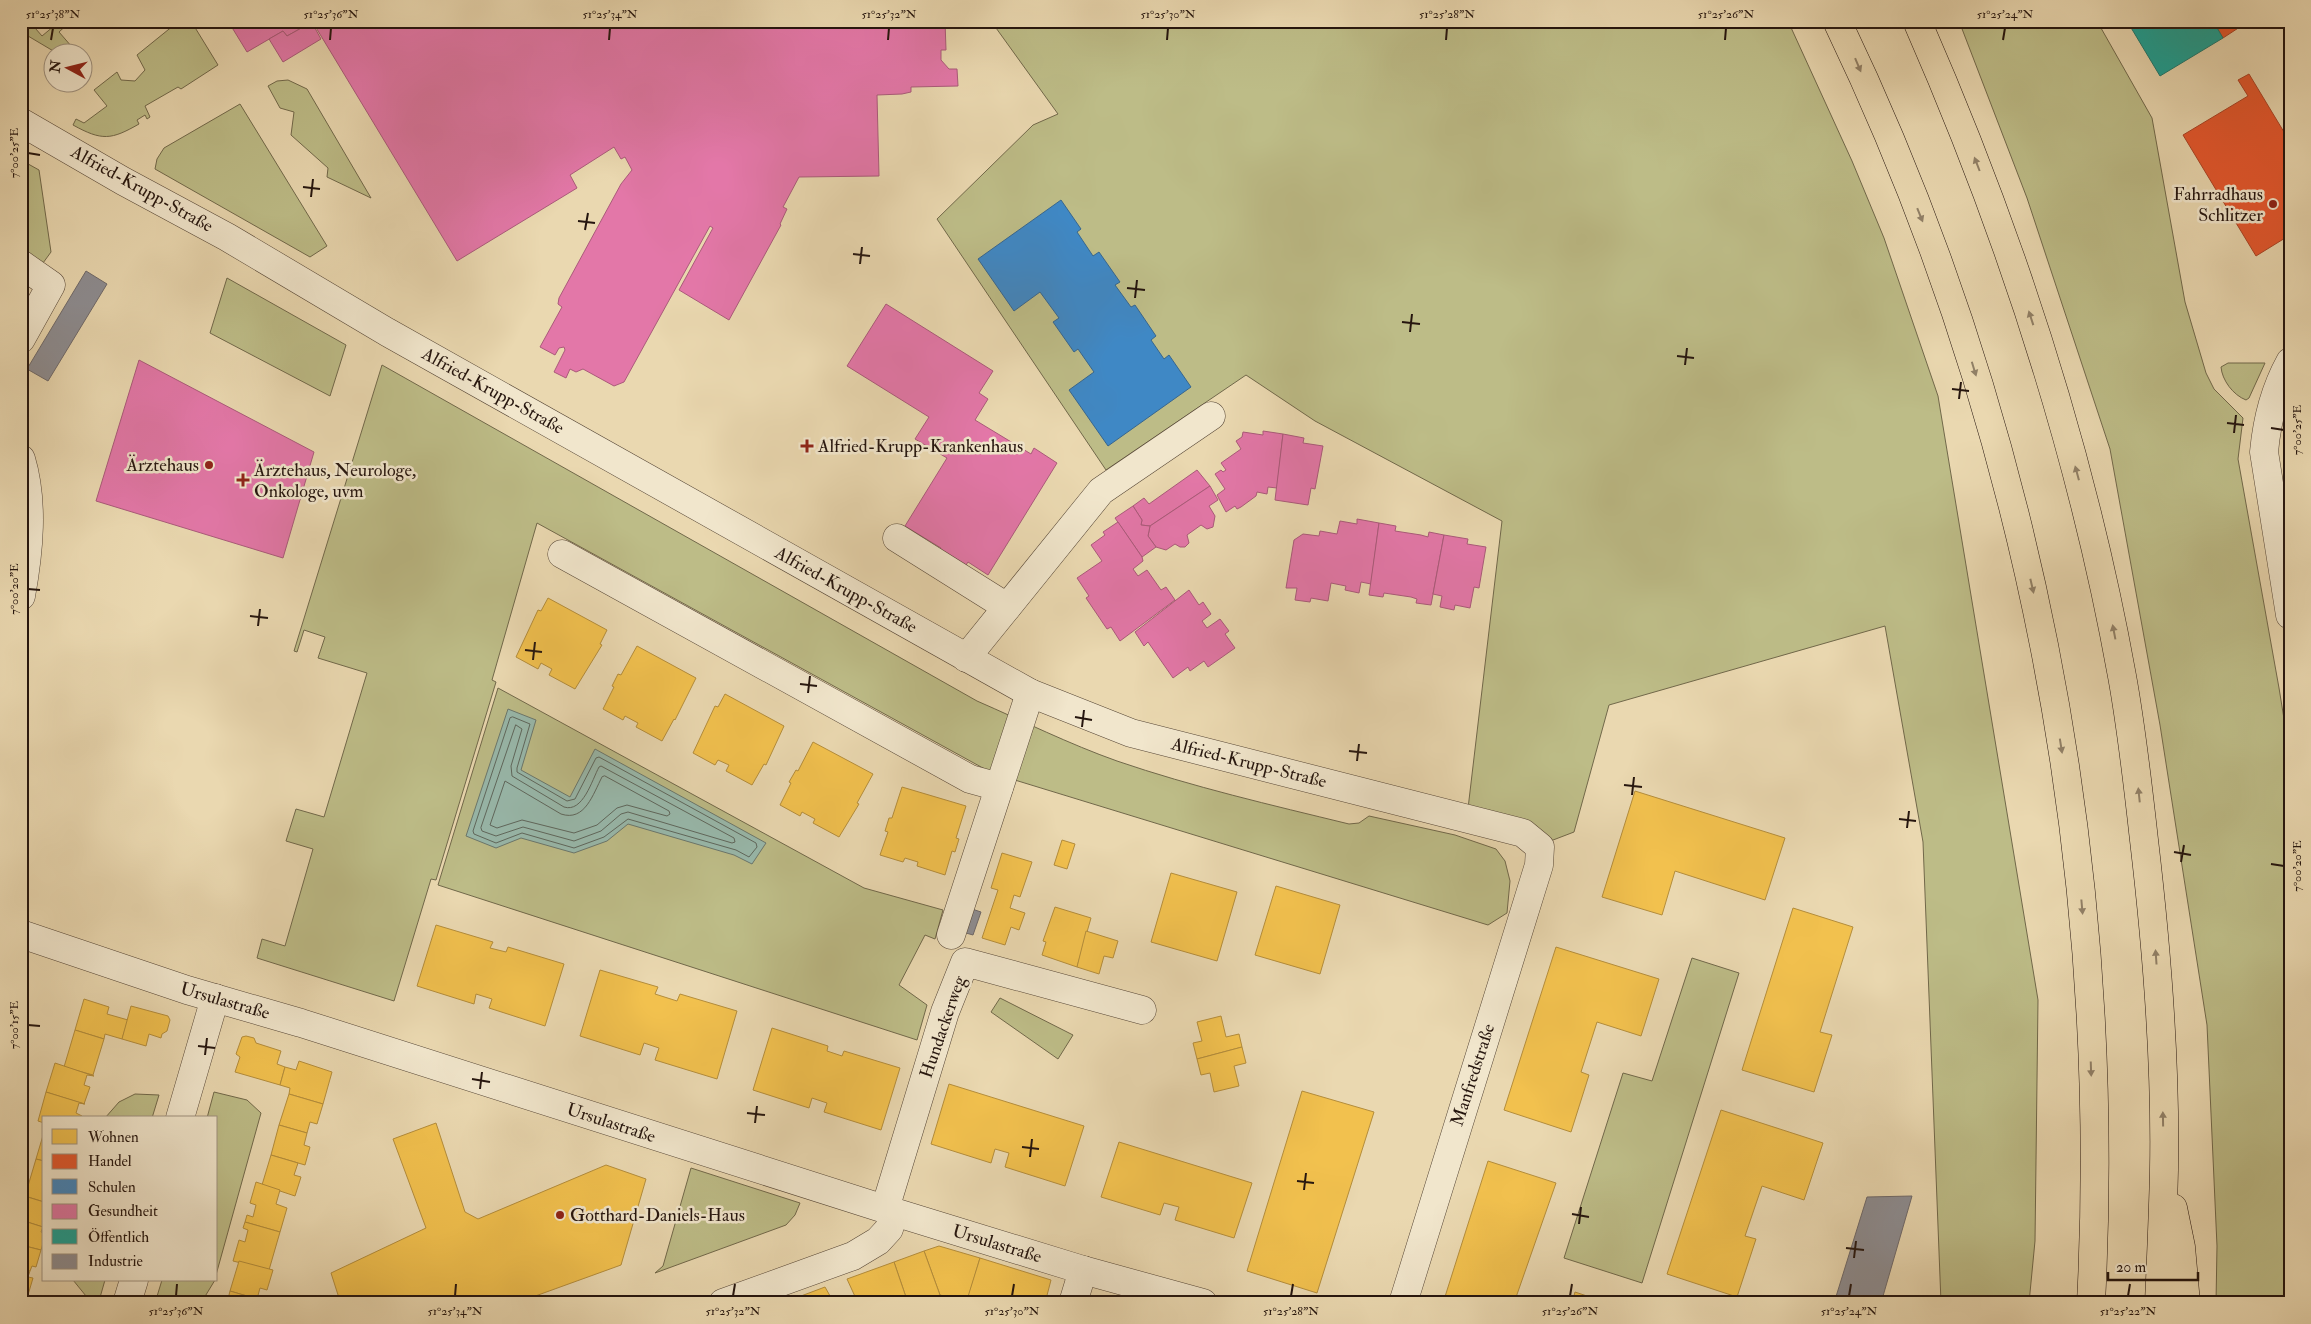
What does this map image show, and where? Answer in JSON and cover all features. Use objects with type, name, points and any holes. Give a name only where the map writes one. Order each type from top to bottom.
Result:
[{"type":"highway","points":[[1837,21],[1897,157],[1937,258],[1994,434],[2040,626],[2066,776],[2078,864],[2085,946],[2093,1116],[2094,1197],[2091,1303]]},
{"type":"highway","points":[[1917,21],[1974,155],[2009,250],[2059,405],[2110,615],[2137,771],[2154,930],[2160,1008],[2164,1168],[2159,1303]]},
{"type":"highway","points":[[2164,1168],[2181,1247],[2186,1303]]},
{"type":"street","name":"Alfried-Krupp-Straße","points":[[21,122],[123,182],[227,237],[387,332],[1030,693],[1131,733],[1523,833],[1540,847]]},
{"type":"street","points":[[21,264],[51,285],[21,339]]},
{"type":"street","points":[[2290,362],[2280,380],[2272,402],[2266,426],[2264,452],[2290,615]]},
{"type":"street","points":[[966,658],[1101,492],[1211,416]]},
{"type":"street","points":[[21,459],[26,482],[28,530],[21,596]]},
{"type":"street","points":[[897,538],[1007,607]]},
{"type":"street","points":[[562,554],[970,778],[999,787]]},
{"type":"street","points":[[951,935],[1030,693]]},
{"type":"street","name":"Manfredstraße","points":[[1403,1303],[1539,865],[1540,847]]},
{"type":"street","name":"Ursulastraße","points":[[21,934],[215,998],[302,1023],[889,1211],[1083,1270],[1203,1303]]},
{"type":"street","name":"Hundackerweg","points":[[889,1211],[946,1012],[965,962],[1142,1010]]},
{"type":"street","points":[[181,1116],[215,998]]},
{"type":"street","points":[[723,1303],[853,1256],[878,1242],[889,1229],[889,1211]]},
{"type":"street","points":[[1073,1303],[1083,1270]]},
{"type":"street","points":[[127,1303],[133,1282]]},
{"type":"shaded area","points":[[29,21],[42,36],[60,21],[71,21],[59,32],[68,42],[42,42],[42,44],[23,33],[22,24]]},
{"type":"shaded area","points":[[179,21],[191,21],[218,65],[181,89],[178,87],[145,106],[150,117],[147,119],[145,115],[137,120],[139,124],[121,133],[113,136],[99,136],[73,125],[76,119],[84,123],[107,106],[94,90],[117,72],[121,80],[135,81],[145,70],[137,55]]},
{"type":"shaded area","points":[[991,21],[1788,21],[1852,161],[1884,238],[1938,396],[2038,1000],[2035,1241],[2029,1303],[1941,1303],[1923,842],[1885,626],[1609,705],[1574,832],[1540,845],[1467,817],[1502,521],[1315,421],[1246,375],[1106,470],[937,219],[1033,125],[1058,114]]},
{"type":"shaded area","points":[[1959,21],[2097,21],[2152,118],[2185,302],[2206,373],[2214,389],[2243,418],[2238,459],[2290,756],[2290,1303],[2216,1303],[2217,1246],[2207,1025],[2160,725],[2110,449],[2027,198]]},
{"type":"shaded area","points":[[288,80],[307,89],[371,198],[327,177],[328,168],[291,135],[294,112],[280,108],[268,86],[277,81]]},
{"type":"shaded area","points":[[240,104],[327,246],[310,257],[155,169],[157,159],[164,148]]},
{"type":"shaded area","points":[[21,160],[39,170],[51,252],[43,263],[21,248]]},
{"type":"shaded area","points":[[227,278],[346,345],[330,396],[210,333]]},
{"type":"shaded area","points":[[2228,363],[2265,363],[2249,398],[2246,400],[2233,391],[2226,382],[2221,367]]},
{"type":"shaded area","points":[[382,365],[977,701],[1064,740],[1117,761],[1261,803],[1349,824],[1359,823],[1369,816],[1455,835],[1496,849],[1505,861],[1510,881],[1507,913],[1488,925],[992,773],[537,523],[492,680],[496,682],[436,880],[431,879],[394,1001],[257,958],[262,939],[285,946],[313,849],[286,841],[296,809],[324,817],[367,673],[318,658],[325,637],[304,630],[297,652],[294,651]]},
{"type":"shaded area","points":[[498,688],[864,888],[943,910],[935,939],[925,935],[899,985],[927,1005],[917,1040],[438,885]]},
{"type":"shaded area","points":[[1692,958],[1739,973],[1642,1283],[1564,1258],[1623,1073],[1652,1081]]},
{"type":"shaded area","points":[[1000,998],[1073,1035],[1058,1059],[991,1012]]},
{"type":"shaded area","points":[[214,1092],[247,1100],[261,1113],[218,1268],[218,1116],[208,1116]]},
{"type":"shaded area","points":[[135,1094],[159,1095],[153,1116],[107,1116],[119,1102]]},
{"type":"shaded area","points":[[691,1168],[800,1203],[795,1215],[786,1225],[655,1273],[663,1266]]},
{"type":"shaded area","points":[[75,1282],[104,1282],[99,1301],[86,1296]]},
{"type":"shaded area","points":[[161,1282],[214,1282],[201,1303],[155,1303]]},
{"type":"water","points":[[508,709],[536,720],[521,770],[570,797],[595,749],[766,843],[752,864],[734,855],[628,824],[607,841],[574,853],[521,838],[496,848],[466,836]]},
{"type":"building: Wohnen","points":[[548,598],[607,630],[600,644],[602,645],[575,689],[549,675],[552,669],[541,663],[538,669],[516,657],[538,610],[541,611]]},
{"type":"building: Wohnen","points":[[637,646],[696,678],[662,741],[636,727],[638,723],[625,716],[623,720],[603,709],[618,674],[621,675]]},
{"type":"building: Wohnen","points":[[725,694],[784,726],[766,765],[764,764],[752,785],[726,771],[729,765],[718,760],[715,765],[693,753],[715,706],[718,707]]},
{"type":"building: Wohnen","points":[[813,742],[873,774],[857,803],[859,804],[839,837],[813,823],[815,819],[802,812],[800,816],[780,805],[791,783],[789,782],[796,770],[798,771]]},
{"type":"building: Wohnen","points":[[902,787],[966,806],[956,838],[959,839],[955,852],[952,851],[945,875],[917,866],[918,862],[905,858],[903,862],[880,855],[888,832],[885,831],[889,818],[892,818]]},
{"type":"building: Wohnen","points":[[1635,791],[1785,838],[1765,900],[1675,871],[1662,915],[1602,897]]},
{"type":"building: Wohnen","points":[[1062,840],[1075,844],[1067,869],[1054,865]]},
{"type":"building: Wohnen","points":[[1002,853],[1032,862],[1020,897],[1014,895],[1010,908],[1025,913],[1019,930],[1011,927],[1005,945],[982,938],[998,890],[991,888]]},
{"type":"building: Wohnen","points":[[1171,873],[1237,892],[1217,961],[1151,942]]},
{"type":"building: Wohnen","points":[[1276,886],[1340,905],[1320,974],[1255,955]]},
{"type":"building: Wohnen","points":[[1055,907],[1091,918],[1077,967],[1042,955],[1046,942],[1043,941]]},
{"type":"building: Wohnen","points":[[1793,908],[1853,927],[1820,1032],[1832,1035],[1814,1092],[1742,1070]]},
{"type":"building: Wohnen","points":[[436,925],[493,942],[490,948],[506,952],[508,947],[564,964],[545,1026],[489,1008],[492,999],[476,994],[474,1004],[417,986]]},
{"type":"building: Wohnen","points":[[1086,931],[1118,941],[1113,958],[1104,956],[1099,974],[1077,967]]},
{"type":"building: Wohnen","points":[[1556,947],[1659,979],[1641,1036],[1597,1022],[1581,1072],[1589,1075],[1571,1132],[1504,1110]]},
{"type":"building: Wohnen","points":[[600,970],[658,987],[655,994],[677,1001],[680,994],[737,1011],[717,1079],[655,1060],[659,1048],[644,1043],[640,1055],[580,1036]]},
{"type":"building: Wohnen","points":[[84,999],[109,1007],[107,1014],[128,1020],[122,1039],[105,1034],[104,1039],[75,1030]]},
{"type":"building: Wohnen","points":[[131,1006],[168,1016],[170,1020],[167,1031],[162,1034],[161,1038],[149,1034],[146,1046],[122,1039]]},
{"type":"building: Wohnen","points":[[1221,1016],[1226,1037],[1239,1034],[1242,1047],[1197,1059],[1193,1043],[1202,1041],[1197,1022]]},
{"type":"building: Wohnen","points":[[772,1028],[828,1046],[827,1051],[842,1056],[844,1051],[900,1068],[881,1130],[824,1112],[827,1103],[812,1098],[809,1108],[753,1090]]},
{"type":"building: Wohnen","points":[[75,1030],[104,1039],[93,1075],[64,1067]]},
{"type":"building: Wohnen","points":[[242,1037],[254,1038],[256,1043],[281,1051],[277,1064],[285,1067],[280,1085],[235,1072],[240,1057],[236,1054]]},
{"type":"building: Wohnen","points":[[1242,1047],[1246,1063],[1234,1066],[1239,1086],[1214,1092],[1210,1073],[1201,1075],[1197,1059]]},
{"type":"building: Wohnen","points":[[299,1061],[332,1072],[323,1104],[289,1094],[290,1088],[280,1085],[285,1067],[296,1070]]},
{"type":"building: Wohnen","points":[[55,1063],[94,1076],[87,1075],[84,1085],[90,1087],[84,1104],[46,1092]]},
{"type":"building: Wohnen","points":[[949,1084],[1084,1126],[1065,1186],[1005,1167],[1009,1153],[995,1149],[991,1163],[931,1144]]},
{"type":"building: Wohnen","points":[[1302,1091],[1374,1112],[1317,1293],[1247,1271]]},
{"type":"building: Wohnen","points":[[46,1092],[85,1104],[79,1103],[76,1113],[82,1116],[42,1116],[42,1122],[38,1121]]},
{"type":"building: Wohnen","points":[[289,1094],[323,1104],[317,1124],[310,1122],[307,1133],[279,1125]]},
{"type":"building: Wohnen","points":[[1721,1110],[1823,1143],[1804,1200],[1762,1186],[1745,1236],[1756,1239],[1737,1297],[1667,1274]]},
{"type":"building: Wohnen","name":"Gotthard-Daniels-Haus","points":[[436,1123],[465,1212],[478,1219],[606,1165],[646,1179],[621,1265],[516,1303],[338,1303],[339,1298],[331,1273],[426,1228],[393,1139]]},
{"type":"building: Wohnen","points":[[279,1125],[307,1133],[304,1145],[310,1147],[305,1165],[271,1155]]},
{"type":"building: Wohnen","points":[[42,1139],[42,1160],[36,1159]]},
{"type":"building: Wohnen","points":[[1119,1142],[1252,1183],[1234,1238],[1175,1220],[1179,1207],[1164,1203],[1160,1215],[1101,1197]]},
{"type":"building: Wohnen","points":[[271,1155],[298,1163],[294,1175],[301,1177],[295,1196],[262,1185]]},
{"type":"building: Wohnen","points":[[36,1159],[42,1160],[42,1201],[25,1196]]},
{"type":"building: Wohnen","points":[[1488,1161],[1556,1183],[1514,1303],[1443,1303]]},
{"type":"building: Wohnen","points":[[256,1182],[280,1190],[276,1204],[287,1208],[280,1232],[245,1222],[247,1215],[253,1217],[256,1205],[250,1203]]},
{"type":"building: Wohnen","points":[[21,1195],[42,1201],[42,1227],[21,1220]]},
{"type":"building: Wohnen","points":[[21,1220],[42,1227],[41,1250],[21,1245]]},
{"type":"building: Wohnen","points":[[245,1222],[280,1232],[269,1270],[233,1261],[239,1240],[245,1242],[248,1230],[243,1228]]},
{"type":"building: Wohnen","points":[[21,1245],[41,1250],[36,1267],[32,1266],[30,1271],[21,1269]]},
{"type":"building: Wohnen","points":[[939,1246],[980,1258],[967,1302],[940,1295],[924,1251]]},
{"type":"building: Wohnen","points":[[924,1251],[940,1295],[926,1299],[927,1303],[908,1303],[894,1262]]},
{"type":"building: Wohnen","points":[[980,1258],[1051,1280],[1045,1303],[966,1303]]},
{"type":"building: Wohnen","points":[[239,1261],[273,1270],[267,1290],[260,1288],[257,1299],[230,1291]]},
{"type":"building: Wohnen","points":[[894,1262],[908,1303],[858,1303],[847,1279]]},
{"type":"building: Wohnen","points":[[21,1269],[30,1271],[28,1277],[33,1278],[28,1295],[21,1294]]},
{"type":"building: Wohnen","points":[[825,1287],[834,1303],[795,1303],[793,1299]]},
{"type":"building: Wohnen","points":[[230,1291],[264,1301],[263,1303],[227,1303]]},
{"type":"building: Wohnen","points":[[1575,1292],[1608,1303],[1572,1303]]},
{"type":"building: Wohnen","points":[[21,1294],[34,1297],[33,1299],[43,1303],[21,1303]]},
{"type":"building: Handel","points":[[2213,21],[2249,21],[2223,38]]},
{"type":"building: Handel","points":[[2249,74],[2290,142],[2290,235],[2256,256],[2183,135],[2248,96],[2238,80]]},
{"type":"building: Schulen","points":[[1061,200],[1081,229],[1077,232],[1093,256],[1099,252],[1120,282],[1115,285],[1131,307],[1135,305],[1156,336],[1151,340],[1164,359],[1169,355],[1191,387],[1108,446],[1069,390],[1094,372],[1078,349],[1074,352],[1053,322],[1059,318],[1040,292],[1014,311],[978,259]]},
{"type":"building: Gesundheit","points":[[228,21],[302,21],[305,26],[287,36],[283,31],[247,52]]},
{"type":"building: Gesundheit","points":[[302,21],[311,21],[321,39],[283,62],[269,39],[283,31],[287,36],[305,26]]},
{"type":"building: Gesundheit","points":[[312,21],[945,21],[946,50],[941,50],[941,60],[949,69],[957,69],[958,86],[911,87],[911,92],[877,95],[879,176],[799,177],[783,207],[787,209],[781,225],[729,320],[679,290],[713,228],[710,226],[624,382],[614,386],[583,369],[576,372],[570,369],[566,378],[554,372],[565,350],[564,347],[559,348],[555,355],[540,347],[562,307],[558,304],[559,298],[621,184],[632,170],[625,157],[621,159],[614,147],[570,175],[577,188],[457,261]]},
{"type":"building: Gesundheit","points":[[886,304],[993,371],[979,393],[988,399],[975,420],[1031,454],[1034,448],[1057,463],[988,575],[968,562],[964,568],[939,552],[941,548],[905,526],[947,458],[915,439],[929,417],[847,366]]},
{"type":"building: Gesundheit","name":"Ärztehaus","points":[[139,360],[314,452],[283,558],[96,501]]},
{"type":"building: Gesundheit","points":[[1263,431],[1283,434],[1277,488],[1268,487],[1267,494],[1257,492],[1256,496],[1241,507],[1237,509],[1235,506],[1226,512],[1217,495],[1225,489],[1215,474],[1221,470],[1223,472],[1226,470],[1221,463],[1241,449],[1236,441],[1242,437],[1243,432],[1263,435]]},
{"type":"building: Gesundheit","points":[[1283,434],[1304,438],[1303,443],[1323,446],[1315,489],[1311,488],[1308,505],[1275,500]]},
{"type":"building: Gesundheit","points":[[1197,470],[1210,486],[1150,526],[1141,525],[1142,520],[1133,506],[1144,498],[1149,504]]},
{"type":"building: Gesundheit","points":[[1210,486],[1218,500],[1209,506],[1215,516],[1213,527],[1207,529],[1201,525],[1187,535],[1189,543],[1185,547],[1175,544],[1166,550],[1156,547],[1148,536],[1150,526]]},
{"type":"building: Gesundheit","points":[[1133,506],[1142,520],[1141,525],[1150,526],[1148,536],[1156,547],[1142,557],[1115,518]]},
{"type":"building: Gesundheit","points":[[1357,519],[1379,523],[1371,584],[1361,582],[1359,593],[1345,590],[1346,586],[1331,583],[1328,601],[1311,598],[1310,602],[1295,600],[1297,588],[1286,588],[1294,540],[1303,534],[1319,536],[1320,531],[1337,534],[1340,521],[1357,524]]},
{"type":"building: Gesundheit","points":[[1118,522],[1142,557],[1143,561],[1133,569],[1138,576],[1147,570],[1161,590],[1166,587],[1175,600],[1120,641],[1111,627],[1107,629],[1086,598],[1089,596],[1077,578],[1102,561],[1091,545],[1105,535],[1103,532]]},
{"type":"building: Gesundheit","points":[[1379,523],[1396,526],[1395,531],[1428,537],[1429,532],[1444,535],[1431,605],[1416,603],[1417,599],[1411,597],[1384,593],[1383,597],[1369,595]]},
{"type":"building: Gesundheit","points":[[1444,535],[1468,539],[1467,544],[1486,547],[1479,588],[1474,587],[1470,608],[1455,605],[1454,610],[1440,607],[1442,596],[1433,594]]},
{"type":"building: Gesundheit","points":[[1189,590],[1199,605],[1203,602],[1211,614],[1202,621],[1207,628],[1220,619],[1229,631],[1225,634],[1235,648],[1208,667],[1204,661],[1190,671],[1188,667],[1173,678],[1148,642],[1144,646],[1135,632]]},
{"type":"building: Öffentlich","points":[[2127,21],[2213,21],[2223,38],[2160,76]]},
{"type":"building: Industrie","points":[[86,271],[107,284],[48,381],[27,369]]},
{"type":"building: Industrie","points":[[966,907],[981,912],[973,935],[959,931]]},
{"type":"building: Industrie","points":[[1912,1196],[1881,1303],[1834,1303],[1867,1197]]},
{"type":"place","name":"Fahrradhaus Schlitzer","points":[[2273,204]]},
{"type":"place","name":"Alfried-Krupp-Krankenhaus","points":[[807,446]]},
{"type":"place","name":"Ärztehaus","points":[[209,465]]},
{"type":"place","name":"Ärztehaus, Neurologe, Onkologe, uvm","points":[[243,480]]},
{"type":"place","name":"Gotthard-Daniels-Haus","points":[[560,1215]]}]
